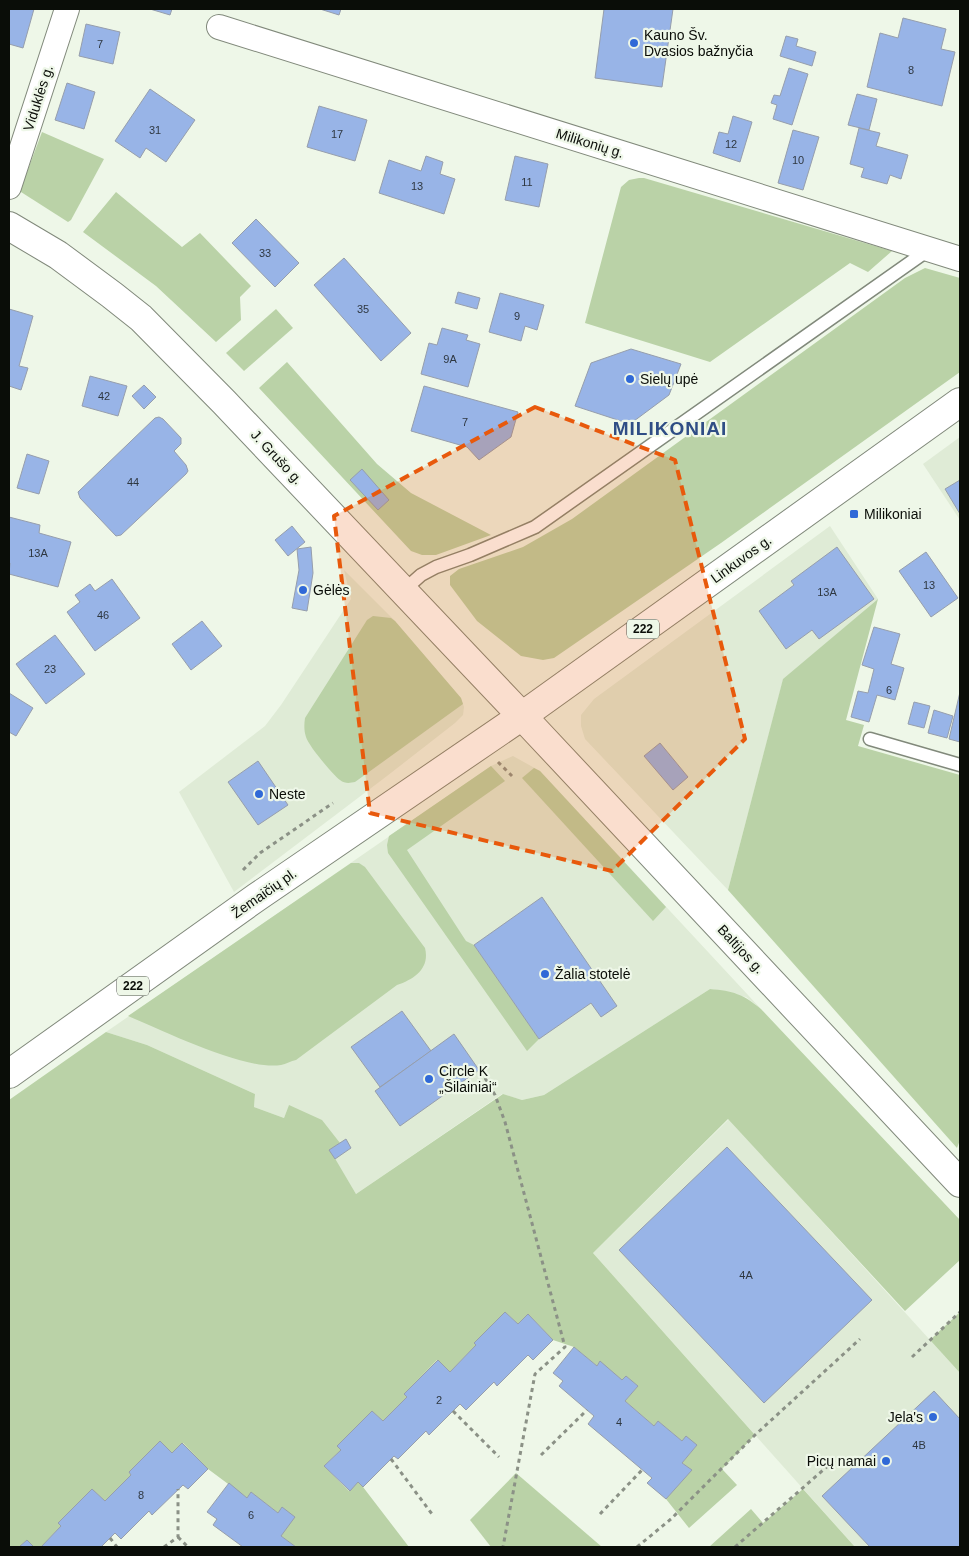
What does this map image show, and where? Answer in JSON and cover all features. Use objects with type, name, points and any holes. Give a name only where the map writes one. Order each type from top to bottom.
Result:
[{"type":"main road","name":"J. Grušo g.","points":[[9,226],[58,255],[112,294],[141,318],[224,402],[522,716]]},
{"type":"main road","name":"Linkuvos g.","points":[[522,716],[960,402]]},
{"type":"main road","name":"Žemaičių pl.","points":[[9,1074],[257,897],[522,716]]},
{"type":"main road","name":"Baltijos g.","points":[[522,716],[960,1183]]},
{"type":"street","name":"Viduklės g.","points":[[9,187],[67,9]]},
{"type":"street","name":"Milikonių g.","points":[[219,27],[960,259]]},
{"type":"lane","points":[[403,592],[421,575],[436,567],[470,555],[535,527],[928,250]]},
{"type":"lane","points":[[870,739],[960,765]]},
{"type":"path","points":[[243,870],[260,853],[333,803]]},
{"type":"path","points":[[485,1078],[495,1095],[505,1122],[566,1347],[535,1374],[503,1547]]},
{"type":"path","points":[[912,1358],[960,1312]]},
{"type":"path","points":[[637,1547],[671,1519],[755,1436],[860,1339]]},
{"type":"path","points":[[541,1455],[587,1410]]},
{"type":"path","points":[[453,1411],[498,1457]]},
{"type":"path","points":[[391,1458],[432,1514]]},
{"type":"path","points":[[735,1547],[837,1458]]},
{"type":"path","points":[[600,1514],[642,1470]]},
{"type":"path","points":[[178,1490],[178,1537],[188,1547]]},
{"type":"path","points":[[164,1547],[178,1537]]},
{"type":"path","points":[[110,1538],[117,1547]]},
{"type":"highlighted area","points":[[535,407],[675,460],[745,739],[612,871],[370,813],[334,516]]},
{"type":"shaded area","points":[[960,437],[960,520],[923,464]]},
{"type":"shaded area","points":[[830,526],[878,599],[783,680],[728,890],[585,739],[581,726],[581,715],[594,699]]},
{"type":"shaded area","points":[[344,570],[395,621],[461,698],[464,707],[463,715],[387,776],[234,892],[179,792],[265,726],[281,705],[351,599]]},
{"type":"shaded area","points":[[513,756],[540,771],[761,1009],[746,997],[710,989],[544,1095],[522,1100],[502,1094],[356,1194],[329,1150],[339,1143],[289,1106],[284,1118],[254,1107],[255,1094],[147,1045],[106,1032],[491,766]]},
{"type":"shaded area","points":[[729,1119],[960,1373],[960,1547],[855,1547],[593,1253]]},
{"type":"green space","points":[[42,132],[104,159],[71,220],[68,222],[21,192]]},
{"type":"green space","points":[[639,178],[892,251],[868,272],[850,263],[710,362],[585,323],[621,187],[629,180]]},
{"type":"green space","points":[[116,192],[182,247],[200,233],[251,286],[240,297],[241,320],[216,342],[156,286],[83,232]]},
{"type":"green space","points":[[925,268],[960,278],[960,372],[721,543],[554,658],[543,660],[521,656],[477,621],[450,585],[450,576],[459,569],[523,547],[572,519],[905,278]]},
{"type":"green space","points":[[276,309],[293,328],[244,371],[226,353]]},
{"type":"green space","points":[[287,362],[377,464],[411,493],[491,535],[436,555],[422,555],[411,551],[259,388]]},
{"type":"green space","points":[[878,599],[846,720],[864,725],[858,746],[960,775],[960,1140],[957,1148],[728,890],[783,679]]},
{"type":"green space","points":[[373,616],[391,618],[395,621],[461,698],[463,704],[355,782],[346,783],[332,772],[311,746],[305,735],[305,718],[367,620]]},
{"type":"green space","points":[[491,766],[505,781],[407,850],[466,941],[474,945],[539,1039],[527,1051],[388,853],[389,836]]},
{"type":"green space","points":[[534,768],[540,771],[666,907],[653,921],[522,778]]},
{"type":"green space","points":[[351,863],[359,863],[365,867],[425,948],[425,961],[420,972],[410,980],[397,985],[296,1060],[281,1065],[247,1062],[183,1040],[128,1016]]},
{"type":"green space","points":[[710,989],[737,994],[761,1009],[960,1220],[960,1260],[905,1311],[728,1119],[593,1253],[755,1435],[722,1469],[737,1485],[689,1528],[666,1499],[691,1470],[682,1463],[697,1445],[682,1441],[658,1421],[654,1426],[625,1401],[638,1386],[626,1376],[622,1380],[600,1362],[597,1366],[574,1347],[553,1340],[528,1314],[518,1324],[505,1312],[474,1343],[476,1345],[450,1372],[437,1360],[404,1394],[407,1397],[383,1421],[372,1411],[337,1446],[341,1450],[324,1466],[349,1491],[358,1482],[409,1547],[296,1547],[281,1536],[282,1508],[278,1513],[252,1493],[247,1498],[208,1469],[183,1443],[172,1453],[160,1441],[129,1472],[131,1475],[105,1501],[92,1489],[41,1547],[34,1547],[27,1540],[19,1547],[9,1547],[9,1100],[106,1032],[147,1045],[255,1094],[254,1107],[284,1118],[289,1105],[322,1120],[340,1143],[330,1150],[356,1194],[503,1094],[522,1100],[544,1095]]},
{"type":"green space","points":[[960,1312],[960,1373],[930,1340]]},
{"type":"green space","points":[[516,1473],[602,1547],[491,1547],[470,1520]]},
{"type":"green space","points":[[803,1489],[855,1547],[709,1547],[751,1509],[763,1523]]},
{"type":"building","points":[[9,9],[34,9],[23,48],[9,44]]},
{"type":"building","points":[[150,9],[172,9],[170,15]]},
{"type":"building","points":[[320,9],[341,9],[339,15]]},
{"type":"building","name":"Kauno Šv. Dvasios bažnyčia","points":[[604,9],[673,9],[662,87],[595,78]]},
{"type":"building","points":[[903,18],[946,29],[941,49],[955,52],[942,106],[867,87],[880,33],[898,38]]},
{"type":"building","points":[[86,24],[120,32],[113,64],[79,56]]},
{"type":"building","points":[[786,36],[798,39],[796,46],[816,52],[812,66],[780,56]]},
{"type":"building","points":[[789,68],[808,74],[792,125],[773,119],[777,105],[771,103],[774,95],[780,96]]},
{"type":"building","points":[[67,83],[95,92],[84,129],[55,120]]},
{"type":"building","points":[[150,89],[195,120],[166,162],[146,148],[140,158],[115,141]]},
{"type":"building","points":[[857,94],[877,99],[869,130],[848,125]]},
{"type":"building","points":[[319,106],[367,120],[355,161],[307,147]]},
{"type":"building","points":[[733,116],[752,122],[740,162],[713,153],[719,132],[728,134]]},
{"type":"building","points":[[859,128],[880,133],[876,146],[908,155],[901,179],[890,175],[887,184],[861,177],[864,168],[850,164]]},
{"type":"building","points":[[793,130],[819,137],[803,190],[778,183]]},
{"type":"building","points":[[426,156],[443,162],[440,174],[455,179],[444,214],[379,193],[389,160],[421,171]]},
{"type":"building","points":[[515,156],[548,164],[539,207],[505,200]]},
{"type":"building","points":[[256,219],[299,263],[275,287],[232,243]]},
{"type":"building","points":[[344,258],[411,333],[381,361],[314,285]]},
{"type":"building","points":[[458,292],[480,298],[477,309],[455,303]]},
{"type":"building","points":[[500,293],[544,305],[537,330],[525,326],[521,341],[489,332]]},
{"type":"building","points":[[9,309],[33,316],[19,366],[28,368],[21,390],[9,386]]},
{"type":"building","points":[[442,328],[468,335],[466,340],[480,344],[468,387],[421,374],[429,343],[437,345]]},
{"type":"building","name":"Sielų upė","points":[[631,349],[681,364],[669,395],[630,424],[575,406],[591,363]]},
{"type":"building","points":[[90,376],[127,386],[118,416],[82,406]]},
{"type":"building","points":[[144,385],[156,397],[144,409],[132,396]]},
{"type":"building","points":[[424,386],[518,412],[511,437],[479,460],[467,447],[411,431]]},
{"type":"building","points":[[159,417],[181,438],[181,444],[174,451],[186,465],[188,471],[121,535],[116,536],[80,498],[78,492],[155,418]]},
{"type":"building","points":[[27,454],[49,461],[39,494],[17,488]]},
{"type":"building","points":[[362,469],[389,500],[378,510],[350,480]]},
{"type":"building","points":[[960,480],[960,514],[945,489]]},
{"type":"building","points":[[9,517],[40,525],[39,533],[71,542],[58,587],[9,574]]},
{"type":"building","name":"Gėlės","points":[[292,526],[305,542],[288,556],[275,540]]},
{"type":"building","name":"Gėlės","points":[[311,547],[313,573],[307,611],[292,608],[299,570],[297,549]]},
{"type":"building","points":[[837,547],[874,599],[819,639],[812,630],[786,649],[759,611],[794,585],[791,581]]},
{"type":"building","points":[[926,552],[958,598],[931,617],[899,571]]},
{"type":"building","points":[[112,579],[140,618],[95,651],[67,612],[80,602],[75,595],[90,584],[95,591]]},
{"type":"building","points":[[202,621],[222,646],[191,670],[172,644]]},
{"type":"building","points":[[874,627],[900,634],[891,664],[904,668],[895,700],[877,695],[869,722],[851,717],[858,691],[868,693],[874,669],[862,665]]},
{"type":"building","points":[[55,635],[85,674],[46,704],[16,664]]},
{"type":"building","points":[[960,692],[960,742],[949,739]]},
{"type":"building","points":[[9,693],[33,708],[16,736],[9,732]]},
{"type":"building","points":[[914,702],[930,706],[924,728],[908,724]]},
{"type":"building","points":[[934,710],[953,716],[947,738],[928,733]]},
{"type":"building","points":[[660,743],[688,777],[673,790],[644,756]]},
{"type":"building","points":[[258,761],[288,805],[258,825],[228,782]]},
{"type":"building","name":"Žalia stotelė","points":[[542,897],[617,1006],[601,1017],[591,1003],[539,1039],[474,945]]},
{"type":"building","points":[[402,1011],[431,1051],[380,1087],[351,1047]]},
{"type":"building","name":"Circle K „Šilainiai“","points":[[454,1034],[479,1070],[400,1126],[375,1091]]},
{"type":"building","points":[[346,1139],[351,1148],[335,1159],[329,1150]]},
{"type":"building","points":[[727,1147],[872,1300],[764,1403],[619,1250]]},
{"type":"building","points":[[505,1312],[518,1324],[528,1314],[553,1340],[533,1360],[528,1355],[497,1386],[494,1382],[466,1410],[460,1404],[429,1435],[426,1431],[398,1459],[394,1456],[363,1487],[358,1482],[350,1491],[324,1466],[341,1450],[337,1446],[372,1411],[383,1421],[407,1397],[404,1394],[438,1360],[450,1372],[476,1345],[474,1343]]},
{"type":"building","points":[[574,1347],[597,1366],[600,1361],[622,1380],[626,1376],[638,1386],[625,1401],[654,1426],[658,1421],[682,1441],[686,1436],[697,1445],[682,1463],[692,1470],[666,1499],[647,1483],[652,1478],[588,1424],[594,1416],[559,1386],[563,1381],[553,1373]]},
{"type":"building","points":[[934,1391],[960,1419],[960,1547],[870,1547],[822,1496]]},
{"type":"building","points":[[160,1441],[172,1453],[182,1443],[208,1469],[188,1489],[183,1485],[152,1515],[149,1511],[121,1539],[115,1533],[101,1547],[41,1547],[61,1526],[58,1523],[92,1489],[105,1501],[131,1475],[129,1472]]},
{"type":"building","points":[[229,1483],[247,1498],[251,1492],[278,1513],[282,1507],[295,1517],[281,1536],[296,1547],[243,1547],[213,1525],[217,1519],[207,1512]]},
{"type":"building","points":[[27,1540],[34,1547],[19,1547]]},
{"type":"place","name":"Kauno Šv. Dvasios bažnyčia","points":[[634,43]]},
{"type":"place","name":"Sielų upė","points":[[630,379]]},
{"type":"place","name":"Milikoniai","points":[[854,514]]},
{"type":"place","name":"Gėlės","points":[[303,590]]},
{"type":"place","name":"Neste","points":[[259,794]]},
{"type":"place","name":"Žalia stotelė","points":[[545,974]]},
{"type":"place","name":"Circle K „Šilainiai“","points":[[429,1079]]},
{"type":"place","name":"Jela's","points":[[933,1417]]},
{"type":"place","name":"Picų namai","points":[[886,1461]]},
{"type":"district","name":"MILIKONIAI","points":[[670,428]]}]
